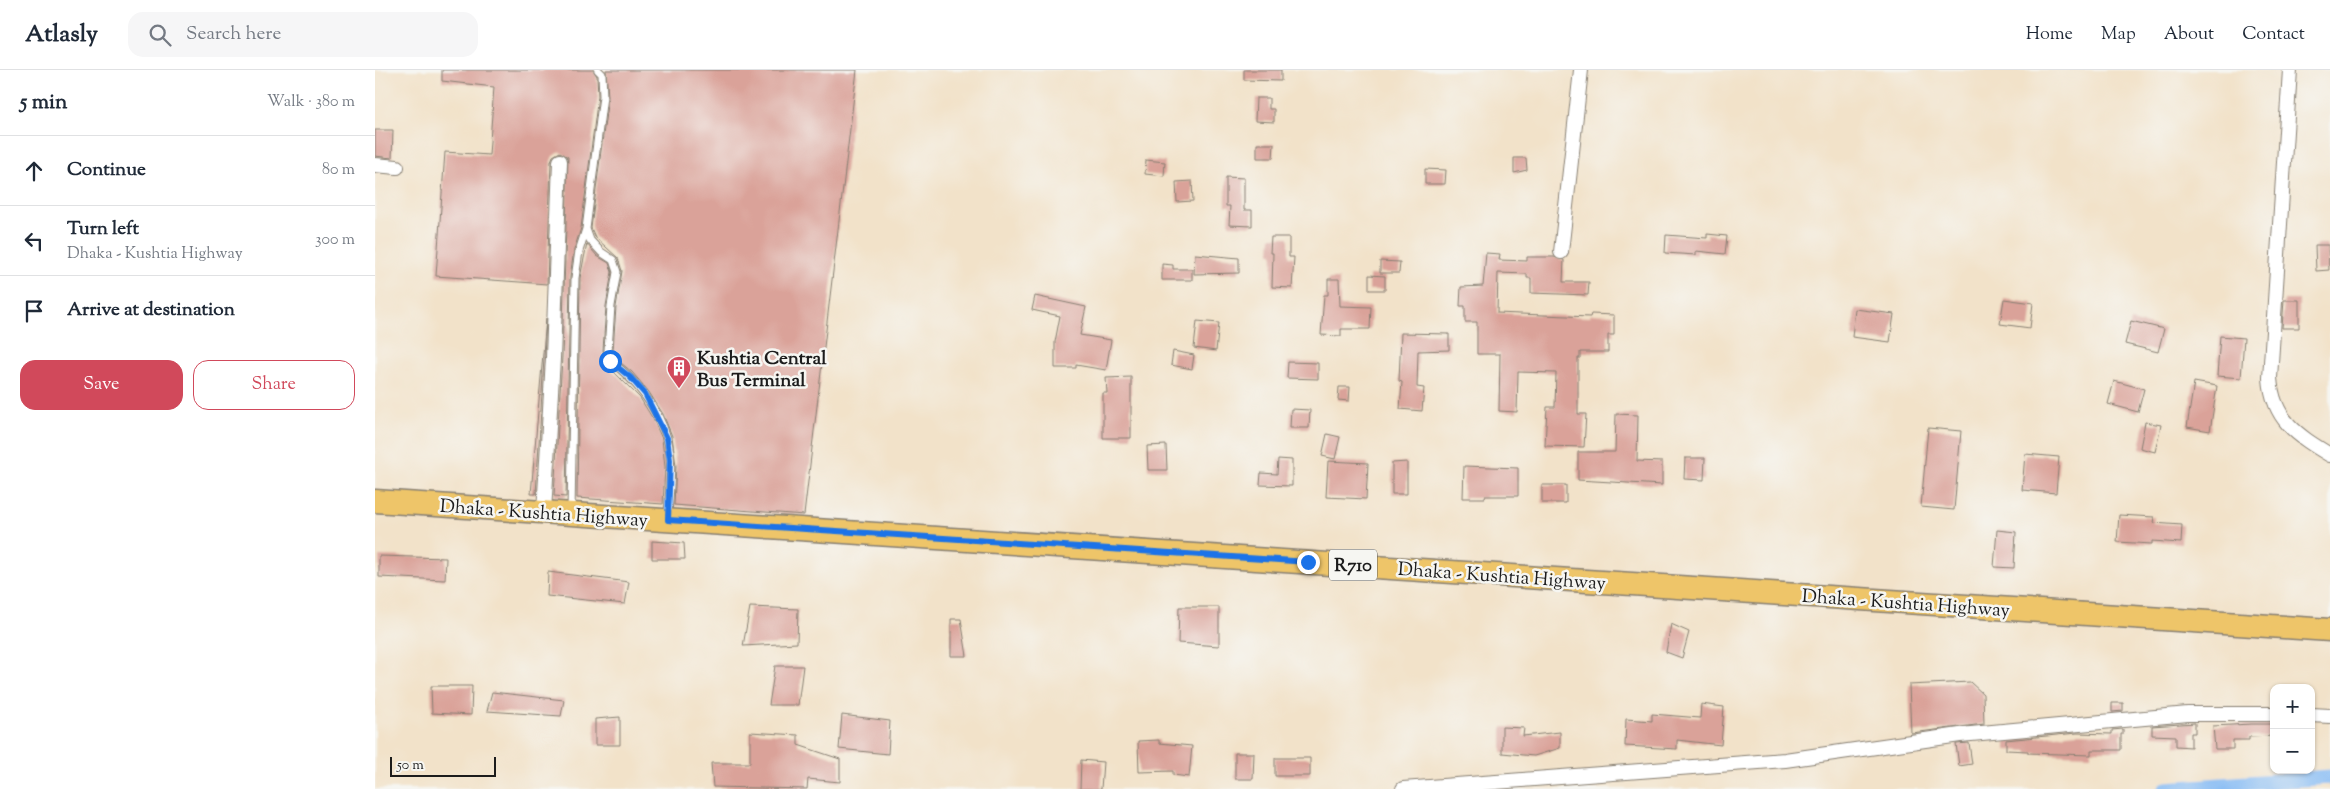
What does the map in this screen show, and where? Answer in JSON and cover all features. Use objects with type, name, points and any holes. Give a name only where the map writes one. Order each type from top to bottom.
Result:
[{"type":"main road","name":"Dhaka - Kushtia Highway","points":[[375,501],[2330,630]]},
{"type":"street","points":[[1561,252],[1581,70]]},
{"type":"street","points":[[2290,70],[2269,378],[2271,395],[2284,420],[2302,438],[2330,455]]},
{"type":"street","points":[[544,512],[553,358],[560,161]]},
{"type":"street","points":[[375,165],[397,167]]},
{"type":"street","points":[[1403,789],[1785,760],[1960,735],[2179,714],[2270,714]]},
{"type":"street","points":[[2315,715],[2330,716]]},
{"type":"lane","points":[[571,514],[575,278],[579,251],[586,229],[603,96],[602,74],[598,70]]},
{"type":"lane","points":[[586,229],[590,240],[601,252],[613,260],[617,272],[611,306],[608,350],[610,361],[630,377],[645,394],[667,438],[670,460],[668,520]]},
{"type":"building","points":[[442,70],[593,70],[597,76],[598,96],[581,228],[574,250],[570,277],[566,497],[554,496],[562,358],[568,157],[560,152],[553,156],[551,161],[547,284],[436,276],[445,152],[489,155],[494,87],[442,81]]},
{"type":"building","name":"Kushtia Central Bus Terminal","points":[[606,70],[857,70],[804,515],[674,505],[676,466],[672,436],[663,414],[649,392],[632,372],[615,358],[613,350],[616,307],[622,271],[618,258],[595,237],[591,228],[608,97]]},
{"type":"building","points":[[1244,70],[1281,70],[1281,81],[1244,80]]},
{"type":"building","points":[[1256,98],[1269,98],[1269,109],[1274,109],[1274,122],[1255,121]]},
{"type":"building","points":[[375,130],[393,130],[392,158],[375,156]]},
{"type":"building","points":[[1257,144],[1274,144],[1273,158],[1257,158]]},
{"type":"building","points":[[1514,158],[1526,158],[1527,170],[1514,173]]},
{"type":"building","points":[[1146,160],[1165,162],[1164,176],[1145,174]]},
{"type":"building","points":[[1425,169],[1446,170],[1445,184],[1425,184]]},
{"type":"building","points":[[1226,177],[1244,178],[1244,210],[1252,210],[1252,226],[1229,225],[1230,206],[1226,206]]},
{"type":"building","points":[[1192,181],[1193,201],[1177,202],[1176,182]]},
{"type":"building","points":[[1707,234],[1727,236],[1725,254],[1696,251],[1696,255],[1665,253],[1666,235],[1707,238]]},
{"type":"building","points":[[1271,237],[1289,237],[1289,257],[1294,257],[1292,288],[1272,287],[1273,253],[1270,253]]},
{"type":"building","points":[[587,244],[597,256],[609,263],[612,272],[606,306],[603,350],[605,363],[640,398],[653,419],[662,439],[665,467],[663,504],[577,498],[580,278]]},
{"type":"building","points":[[2315,245],[2328,245],[2329,270],[2316,271]]},
{"type":"building","points":[[1486,253],[1500,254],[1499,260],[1527,261],[1527,257],[1554,257],[1564,260],[1563,282],[1589,282],[1588,295],[1531,293],[1531,278],[1527,278],[1527,274],[1498,273],[1497,313],[1590,317],[1591,314],[1614,315],[1614,335],[1608,335],[1608,352],[1580,352],[1580,358],[1578,358],[1578,414],[1586,414],[1584,447],[1545,446],[1547,407],[1555,407],[1556,373],[1518,372],[1517,412],[1499,411],[1500,354],[1477,354],[1477,322],[1465,322],[1465,306],[1460,306],[1461,287],[1483,286]]},
{"type":"building","points":[[1195,254],[1239,258],[1239,273],[1194,274]]},
{"type":"building","points":[[1380,261],[1400,262],[1399,273],[1380,273]]},
{"type":"building","points":[[1162,264],[1173,265],[1173,269],[1192,269],[1192,280],[1162,280]]},
{"type":"building","points":[[1369,275],[1385,276],[1385,290],[1369,290]]},
{"type":"building","points":[[1328,279],[1339,279],[1340,306],[1371,307],[1370,329],[1341,329],[1341,336],[1321,335],[1324,295],[1328,295]]},
{"type":"building","points":[[1035,296],[1086,307],[1080,335],[1111,340],[1106,370],[1076,365],[1076,368],[1055,368],[1055,342],[1060,316],[1032,310]]},
{"type":"building","points":[[2004,299],[2033,303],[2030,328],[2000,324]]},
{"type":"building","points":[[2284,300],[2299,300],[2299,328],[2282,328]]},
{"type":"building","points":[[1855,309],[1894,314],[1890,342],[1852,337]]},
{"type":"building","points":[[546,318],[536,494],[531,494]]},
{"type":"building","points":[[1197,321],[1219,323],[1216,351],[1194,348]]},
{"type":"building","points":[[2131,321],[2164,329],[2158,352],[2125,344]]},
{"type":"building","points":[[1401,333],[1449,334],[1449,350],[1418,351],[1417,387],[1424,388],[1422,411],[1400,409],[1402,382],[1399,381]]},
{"type":"building","points":[[2220,336],[2244,338],[2241,378],[2217,376]]},
{"type":"building","points":[[1173,351],[1194,355],[1192,369],[1171,365]]},
{"type":"building","points":[[1288,362],[1318,363],[1318,379],[1287,378]]},
{"type":"building","points":[[1131,377],[1131,438],[1103,438],[1103,393],[1107,393],[1106,378]]},
{"type":"building","points":[[2114,381],[2144,389],[2138,412],[2108,404]]},
{"type":"building","points":[[2194,382],[2217,386],[2210,431],[2187,427]]},
{"type":"building","points":[[1339,387],[1350,387],[1349,401],[1338,400]]},
{"type":"building","points":[[1291,409],[1310,410],[1309,428],[1290,428]]},
{"type":"building","points":[[1616,414],[1638,415],[1637,461],[1662,462],[1662,485],[1578,480],[1578,452],[1615,452]]},
{"type":"building","points":[[2145,422],[2161,425],[2155,452],[2140,448]]},
{"type":"building","points":[[1928,428],[1961,431],[1954,510],[1921,507]]},
{"type":"building","points":[[1327,434],[1340,437],[1335,459],[1322,456]]},
{"type":"building","points":[[1166,445],[1167,470],[1148,470],[1147,446]]},
{"type":"building","points":[[2025,454],[2059,457],[2056,493],[2022,490]]},
{"type":"building","points":[[1685,458],[1705,458],[1704,480],[1684,479]]},
{"type":"building","points":[[1278,459],[1292,460],[1292,486],[1260,485],[1261,473],[1277,474]]},
{"type":"building","points":[[1328,461],[1368,463],[1366,499],[1326,497]]},
{"type":"building","points":[[1407,462],[1407,494],[1392,494],[1392,463]]},
{"type":"building","points":[[1464,466],[1518,468],[1518,496],[1463,498]]},
{"type":"building","points":[[1542,485],[1566,485],[1566,503],[1542,503]]},
{"type":"building","points":[[2119,515],[2154,517],[2153,523],[2182,525],[2181,543],[2152,541],[2152,544],[2117,542]]},
{"type":"building","points":[[1997,530],[2016,532],[2014,568],[1994,567]]},
{"type":"building","points":[[652,541],[684,543],[685,559],[652,559]]},
{"type":"building","points":[[379,556],[446,558],[445,580],[379,577]]},
{"type":"building","points":[[548,572],[629,582],[625,604],[547,596]]},
{"type":"building","points":[[750,607],[798,609],[797,643],[743,646]]},
{"type":"building","points":[[1179,607],[1219,607],[1219,646],[1178,643]]},
{"type":"building","points":[[951,619],[961,619],[967,656],[951,656]]},
{"type":"building","points":[[1671,624],[1689,632],[1682,658],[1666,652]]},
{"type":"building","points":[[775,666],[803,666],[798,705],[769,705]]},
{"type":"building","points":[[1970,682],[1983,694],[1984,724],[1911,733],[1909,685]]},
{"type":"building","points":[[431,686],[472,686],[471,715],[432,713]]},
{"type":"building","points":[[492,692],[564,700],[561,716],[487,711]]},
{"type":"building","points":[[2112,703],[2123,703],[2123,711],[2112,712]]},
{"type":"building","points":[[1701,704],[1724,707],[1721,745],[1677,740],[1677,749],[1625,746],[1626,719],[1652,721],[1652,714],[1700,718]]},
{"type":"building","points":[[842,715],[890,721],[888,754],[839,749]]},
{"type":"building","points":[[620,717],[620,745],[595,745],[595,719]]},
{"type":"building","points":[[2195,723],[2195,733],[2191,733],[2191,747],[2176,746],[2176,736],[2152,735],[2152,726]]},
{"type":"building","points":[[2270,724],[2270,736],[2249,737],[2249,740],[2233,740],[2233,749],[2215,749],[2213,726]]},
{"type":"building","points":[[1502,727],[1524,728],[1523,736],[1560,732],[1560,748],[1534,756],[1502,753]]},
{"type":"building","points":[[2123,729],[2123,734],[2121,734],[2121,750],[2091,750],[2091,755],[2028,753],[2028,751],[2006,750],[2006,740],[2077,733],[2112,734],[2112,730]]},
{"type":"building","points":[[750,732],[798,735],[798,745],[840,759],[840,782],[808,779],[807,789],[713,787],[711,763],[750,763]]},
{"type":"building","points":[[1159,740],[1159,743],[1192,746],[1189,777],[1173,775],[1173,771],[1139,772],[1138,741]]},
{"type":"building","points":[[1969,743],[1972,764],[1959,766],[1956,744]]},
{"type":"building","points":[[1235,753],[1254,753],[1253,779],[1235,779]]},
{"type":"building","points":[[1275,758],[1310,758],[1310,776],[1275,776]]},
{"type":"building","points":[[1081,760],[1103,762],[1101,789],[1080,789]]},
{"type":"waterway","points":[[2166,789],[2330,777]]},
{"type":"place","name":"Kushtia Central Bus Terminal","points":[[679,389]]},
{"type":"route","points":[[610,361],[630,377],[645,394],[667,438],[670,460],[668,520],[1308,562]]}]
